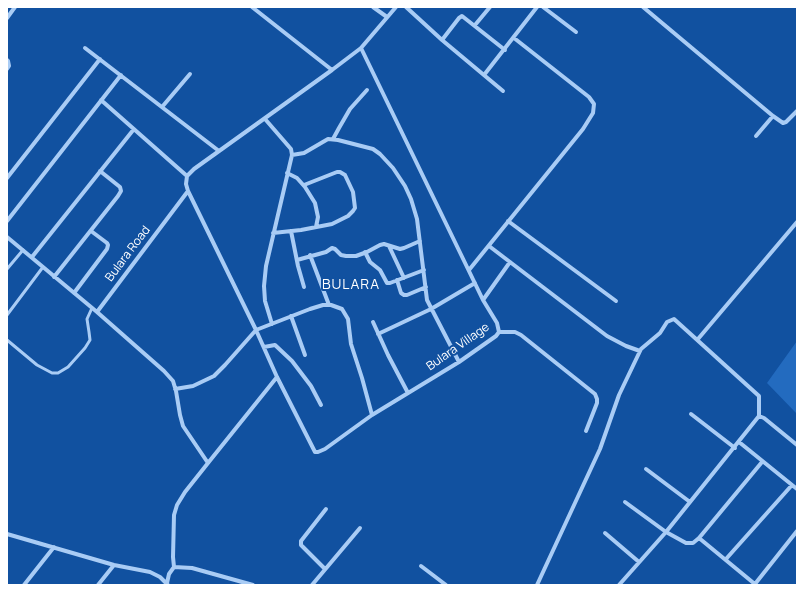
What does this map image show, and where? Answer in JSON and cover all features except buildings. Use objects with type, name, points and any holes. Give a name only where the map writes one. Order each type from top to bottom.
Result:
[{"type":"street","points":[[7,18],[15,7]]},
{"type":"street","points":[[252,7],[332,70]]},
{"type":"street","points":[[373,7],[387,17]]},
{"type":"street","points":[[168,584],[169,574],[174,567],[174,515],[177,505],[184,492],[277,377],[256,330],[188,191],[186,184],[187,176],[194,169],[361,48],[396,7]]},
{"type":"street","points":[[406,7],[442,40],[503,91]]},
{"type":"street","points":[[475,26],[490,7]]},
{"type":"street","points":[[484,75],[537,7]]},
{"type":"street","points":[[543,7],[576,32]]},
{"type":"street","points":[[643,7],[749,97],[783,123],[789,121],[796,114]]},
{"type":"street","points":[[442,40],[462,16],[505,50]]},
{"type":"street","points":[[469,270],[583,129],[593,112],[594,104],[589,97],[514,38]]},
{"type":"street","points":[[85,48],[219,151]]},
{"type":"street","name":"Bulara Village","points":[[277,377],[315,452],[318,452],[325,449],[372,415],[459,362],[499,332],[497,323],[483,300],[361,48]]},
{"type":"street","points":[[7,178],[100,59]]},
{"type":"street","points":[[7,60],[9,66],[7,69]]},
{"type":"street","points":[[162,107],[190,74]]},
{"type":"street","points":[[7,221],[121,75]]},
{"type":"street","points":[[333,139],[347,114],[367,90]]},
{"type":"street","points":[[100,100],[187,176]]},
{"type":"street","points":[[756,136],[773,116]]},
{"type":"street","points":[[264,119],[291,149],[292,155],[266,266],[264,286],[265,301],[272,324]]},
{"type":"street","points":[[32,257],[134,129]]},
{"type":"street","points":[[292,155],[304,153],[322,141],[333,139],[372,149],[380,154],[394,168],[411,199],[417,219],[428,300],[431,309],[459,362]]},
{"type":"street","points":[[54,277],[122,191],[120,187],[100,171]]},
{"type":"street","points":[[288,172],[298,178],[315,203],[318,211],[316,227]]},
{"type":"street","points":[[273,233],[332,224],[348,216],[354,211],[353,192],[345,175],[340,172],[304,185]]},
{"type":"street","name":"Bulara Road","points":[[97,312],[188,191]]},
{"type":"street","points":[[508,222],[616,301]]},
{"type":"street","points":[[698,339],[797,222]]},
{"type":"street","points":[[74,293],[107,249],[107,243],[91,231]]},
{"type":"street","points":[[292,231],[304,287]]},
{"type":"street","points":[[7,238],[32,257],[97,312],[164,371],[173,381],[183,426],[208,463]]},
{"type":"street","points":[[297,260],[310,255],[326,252],[332,248],[341,255],[356,256],[380,245],[400,249],[420,241]]},
{"type":"street","points":[[389,246],[404,278]]},
{"type":"street","points":[[489,246],[607,336],[626,346],[640,351]]},
{"type":"street","points":[[365,252],[370,262],[380,270],[387,283],[424,270]]},
{"type":"street","points":[[310,255],[329,305]]},
{"type":"street","points":[[483,300],[510,262]]},
{"type":"street","points":[[397,280],[401,293],[404,295],[426,287]]},
{"type":"street","points":[[378,334],[431,309],[475,283]]},
{"type":"street","points":[[175,389],[193,386],[214,376],[256,330],[323,305],[337,306],[342,309],[348,319],[351,344],[372,415]]},
{"type":"street","points":[[291,316],[305,355]]},
{"type":"street","points":[[537,585],[600,449],[619,395],[640,351],[648,342],[660,333],[670,320],[674,319],[698,339],[720,362],[759,396],[759,416],[735,448],[666,532],[619,585]]},
{"type":"street","points":[[373,322],[388,356],[408,393]]},
{"type":"street","points":[[499,332],[515,332],[521,335],[594,394],[597,399],[597,403],[586,431]]},
{"type":"street","points":[[264,347],[275,345],[292,361],[311,386],[321,405]]},
{"type":"street","points":[[691,414],[735,448]]},
{"type":"street","points":[[759,416],[764,418],[797,445]]},
{"type":"street","points":[[739,442],[797,489]]},
{"type":"street","points":[[625,502],[666,532],[686,543],[692,543],[699,538],[762,462]]},
{"type":"street","points":[[646,469],[690,502]]},
{"type":"street","points":[[726,559],[792,485]]},
{"type":"street","points":[[325,569],[301,545],[301,541],[326,509]]},
{"type":"street","points":[[312,585],[360,528]]},
{"type":"street","points":[[699,538],[756,585],[797,531]]},
{"type":"street","points":[[605,533],[639,562]]},
{"type":"street","points":[[7,534],[114,565],[150,572],[160,577],[168,584]]},
{"type":"street","points":[[24,585],[54,547]]},
{"type":"street","points":[[98,585],[114,565]]},
{"type":"street","points":[[421,566],[446,585]]},
{"type":"street","points":[[174,567],[192,568],[253,585]]},
{"type":"lane","points":[[7,269],[23,250]]},
{"type":"lane","points":[[7,314],[44,267]]},
{"type":"lane","points":[[7,340],[37,365],[52,373],[58,373],[68,367],[88,344],[90,340],[90,332],[87,319],[92,308]]},
{"type":"shaded area","points":[[797,341],[797,414],[767,383]]},
{"type":"district","name":"BULARA","points":[[351,285]]}]
